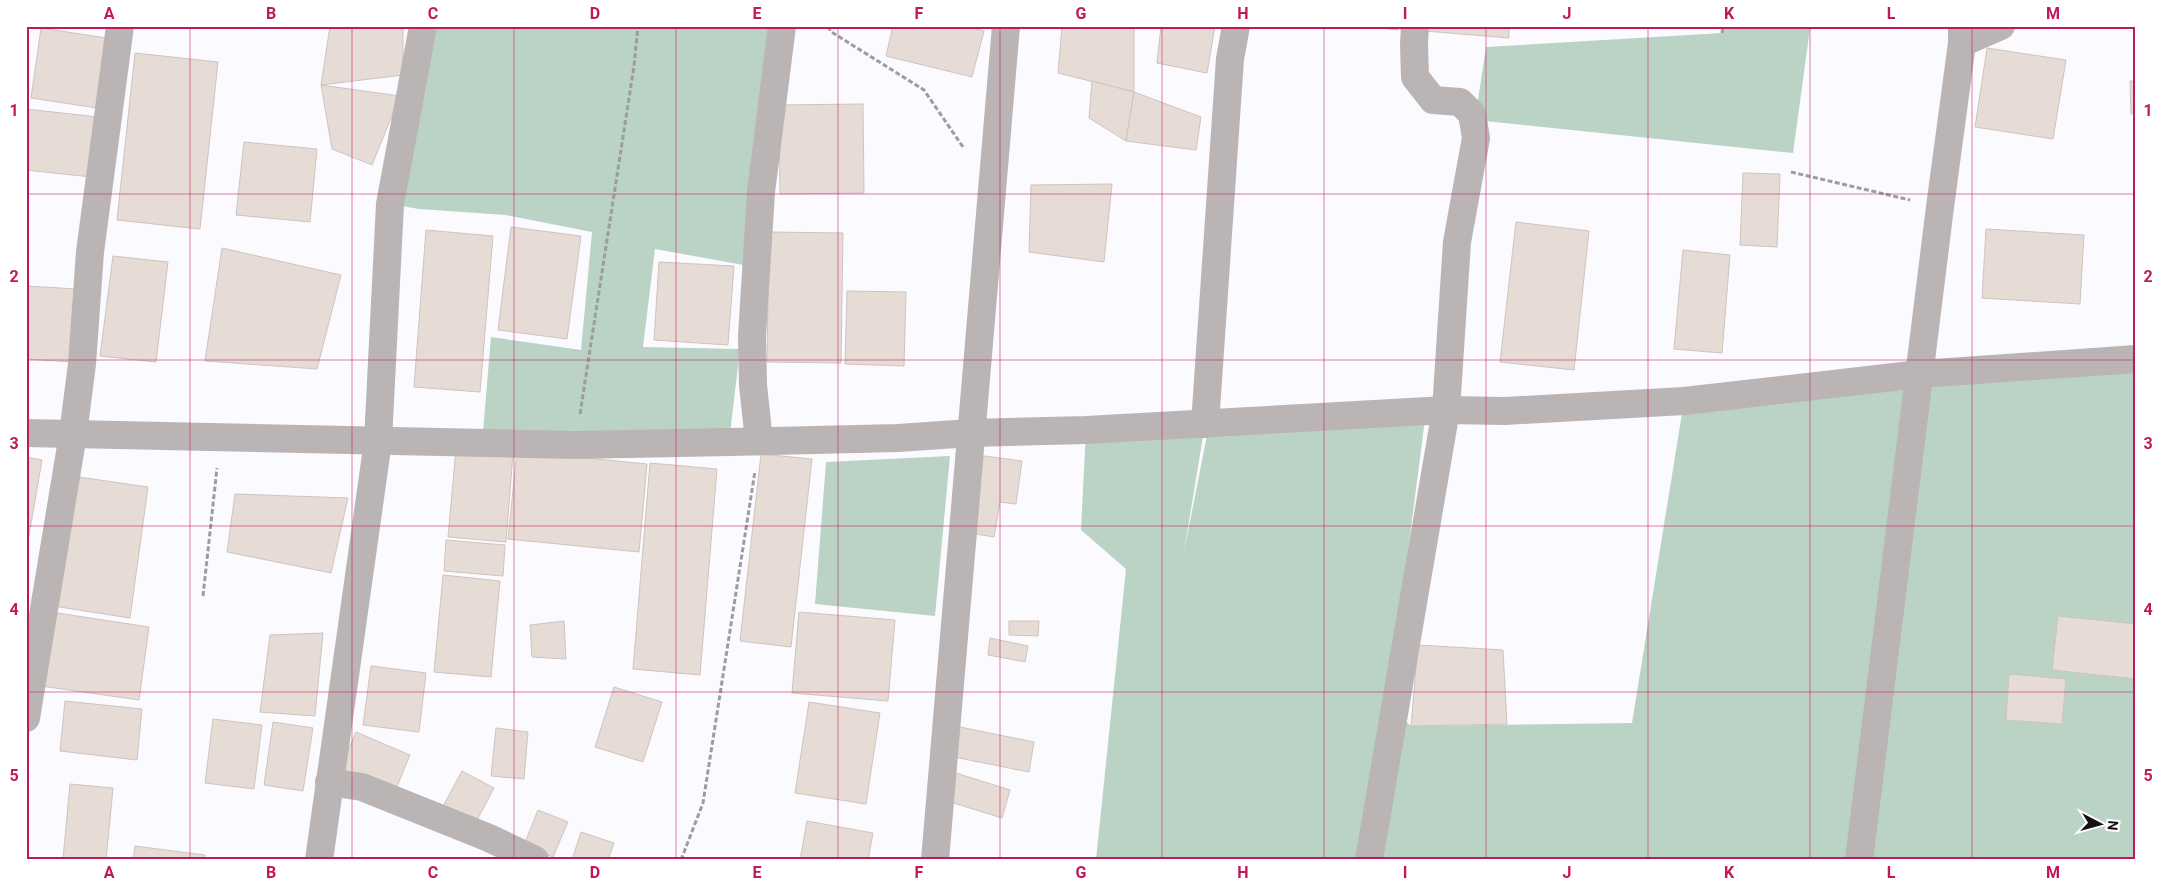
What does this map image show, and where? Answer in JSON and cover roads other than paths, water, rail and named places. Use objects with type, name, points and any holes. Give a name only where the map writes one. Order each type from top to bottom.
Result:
[{"type":"street","points":[[26,718],[73,434],[82,364],[90,252],[120,26]]},
{"type":"street","points":[[318,860],[378,441],[390,204],[423,26]]},
{"type":"street","points":[[759,441],[753,385],[752,336],[761,192],[782,26]]},
{"type":"street","points":[[935,860],[1006,26]]},
{"type":"street","points":[[1205,424],[1230,59],[1236,26]]},
{"type":"street","points":[[1369,860],[1446,410],[1457,242],[1476,138],[1472,114],[1460,102],[1434,100],[1415,77],[1415,26]]},
{"type":"street","points":[[1859,860],[1962,35],[2001,26]]},
{"type":"street","points":[[26,433],[575,445],[898,438],[971,433],[1205,424],[1446,410],[1505,411],[1684,401],[1920,374],[2136,359]]},
{"type":"street","points":[[330,782],[362,787],[489,838],[535,860]]}]
